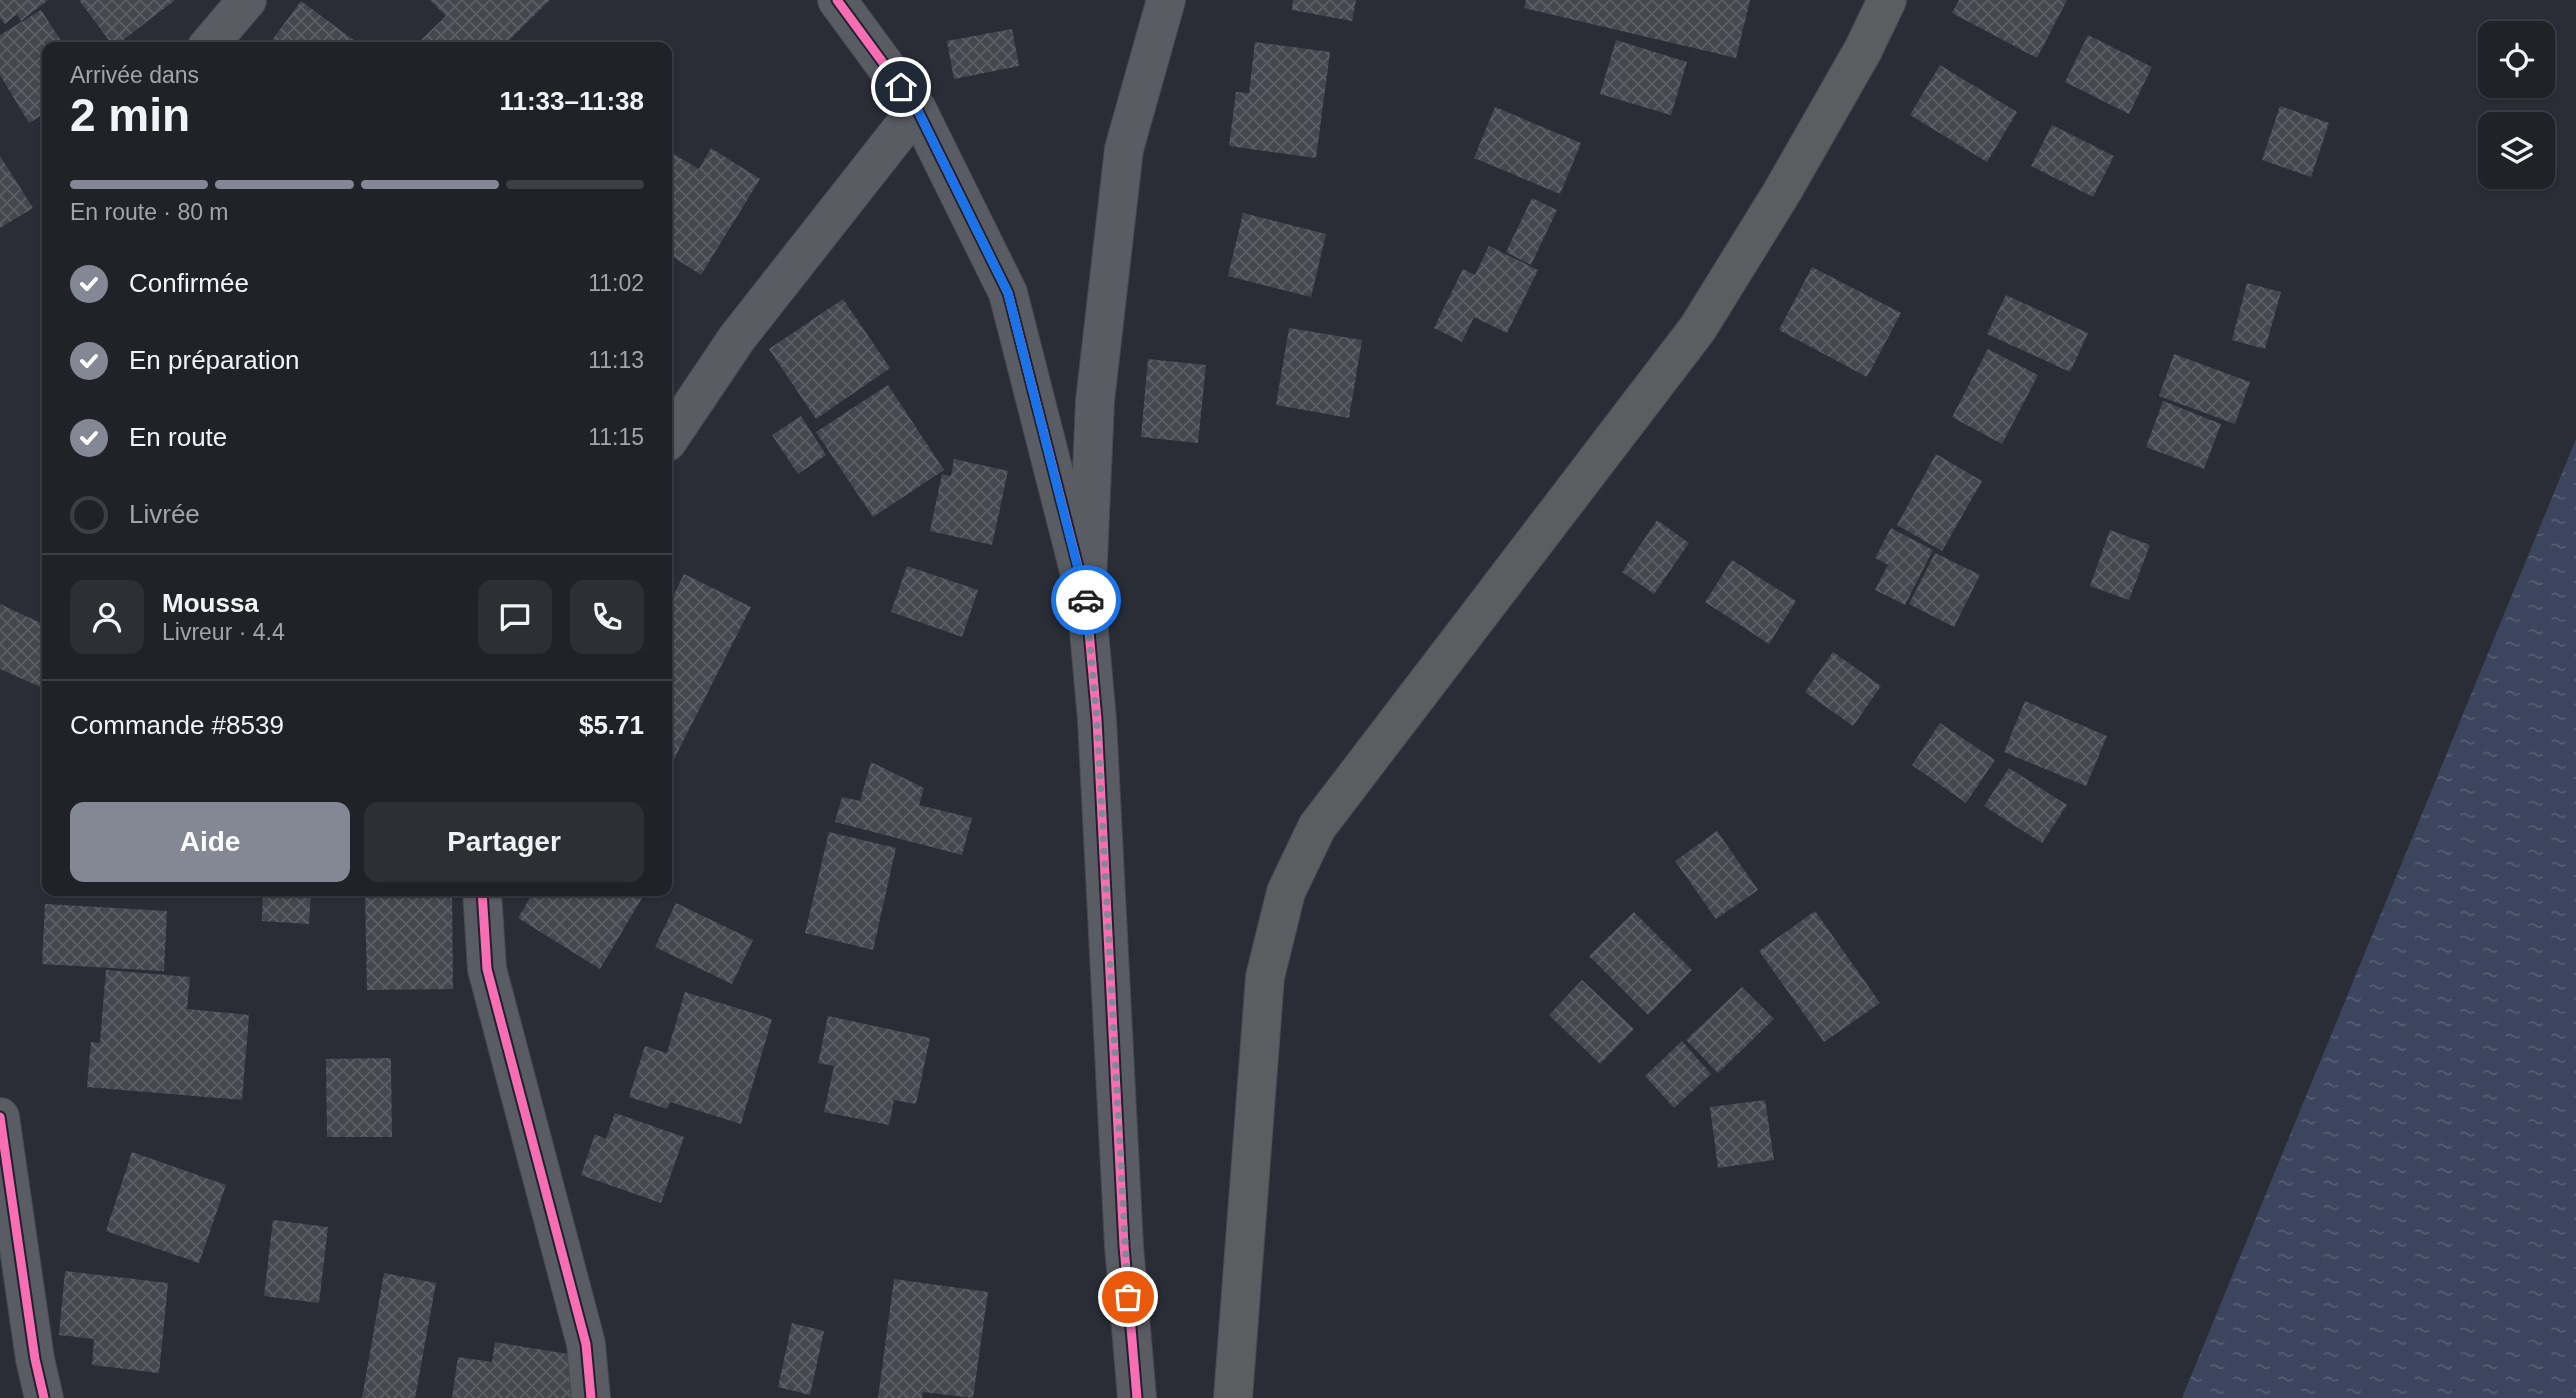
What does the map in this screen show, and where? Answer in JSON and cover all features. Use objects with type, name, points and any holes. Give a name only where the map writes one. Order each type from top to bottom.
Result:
[{"type":"highway","points":[[1233,1398],[1265,976],[1286,892],[1317,827],[1698,328],[1782,192],[1863,50],[1887,0]]},
{"type":"street","points":[[211,42],[247,0]]},
{"type":"street","points":[[837,0],[917,109],[1008,293],[1086,598]]},
{"type":"street","points":[[1137,1398],[1124,1246],[1097,720],[1086,598],[1095,401],[1124,149],[1166,0]]},
{"type":"street","points":[[672,435],[737,338],[917,109]]},
{"type":"street","points":[[482,896],[487,969],[586,1343],[591,1398]]},
{"type":"street","points":[[0,1117],[35,1359],[44,1398]]},
{"type":"water","points":[[2576,439],[2576,1398],[2182,1398]]},
{"type":"building","points":[[0,0],[48,0],[21,21],[17,14],[5,24],[0,18]]},
{"type":"building","points":[[79,0],[175,0],[120,42],[110,42]]},
{"type":"building","points":[[430,0],[550,0],[507,42],[419,42],[446,16]]},
{"type":"building","points":[[1293,0],[1356,0],[1352,21],[1292,10]]},
{"type":"building","points":[[1526,0],[1750,0],[1736,58],[1524,8]]},
{"type":"building","points":[[1959,0],[2067,0],[2037,58],[1952,13]]},
{"type":"building","points":[[301,1],[356,42],[271,42]]},
{"type":"building","points":[[41,10],[62,42],[42,42],[42,115],[29,123],[0,75],[0,35]]},
{"type":"building","points":[[1012,29],[1019,66],[954,79],[947,41]]},
{"type":"building","points":[[2088,35],[2152,67],[2129,114],[2065,82]]},
{"type":"building","points":[[1616,40],[1687,62],[1671,115],[1600,94]]},
{"type":"building","points":[[1255,42],[1330,52],[1316,158],[1229,146],[1236,92],[1249,93]]},
{"type":"building","points":[[1940,65],[2017,112],[1987,162],[1910,115]]},
{"type":"building","points":[[2280,106],[2329,123],[2311,177],[2262,160]]},
{"type":"building","points":[[1495,107],[1581,143],[1560,194],[1474,158]]},
{"type":"building","points":[[2052,125],[2114,156],[2093,197],[2031,166]]},
{"type":"building","points":[[711,148],[760,179],[701,275],[672,256],[672,153],[699,169]]},
{"type":"building","points":[[0,156],[33,208],[0,228]]},
{"type":"building","points":[[1532,198],[1557,210],[1531,265],[1506,252]]},
{"type":"building","points":[[1243,213],[1326,234],[1311,297],[1228,276]]},
{"type":"building","points":[[1489,246],[1538,270],[1507,333],[1474,317],[1462,342],[1434,328],[1463,269],[1475,275]]},
{"type":"building","points":[[1812,267],[1901,313],[1867,377],[1779,330]]},
{"type":"building","points":[[2247,283],[2281,292],[2265,349],[2232,340]]},
{"type":"building","points":[[2006,295],[2088,333],[2070,372],[1987,334]]},
{"type":"building","points":[[843,299],[890,368],[816,419],[769,349]]},
{"type":"building","points":[[1289,328],[1362,340],[1349,418],[1276,405]]},
{"type":"building","points":[[1988,349],[2038,375],[2002,444],[1952,417]]},
{"type":"building","points":[[2174,354],[2250,382],[2235,424],[2159,396]]},
{"type":"building","points":[[1148,359],[1206,365],[1198,443],[1141,437]]},
{"type":"building","points":[[888,385],[944,470],[873,517],[816,432]]},
{"type":"building","points":[[2163,401],[2221,424],[2204,469],[2146,447]]},
{"type":"building","points":[[801,416],[826,455],[798,474],[772,435]]},
{"type":"building","points":[[1936,454],[1982,481],[1942,551],[1897,525]]},
{"type":"building","points":[[954,459],[1008,471],[992,545],[930,531],[942,474],[951,476]]},
{"type":"building","points":[[1657,520],[1689,543],[1654,594],[1622,572]]},
{"type":"building","points":[[1891,528],[1933,550],[1905,605],[1875,590],[1888,565],[1875,558]]},
{"type":"building","points":[[2110,530],[2150,545],[2129,600],[2090,586]]},
{"type":"building","points":[[1935,553],[1980,575],[1954,627],[1909,604]]},
{"type":"building","points":[[1732,560],[1796,601],[1769,644],[1705,602]]},
{"type":"building","points":[[907,566],[978,590],[962,637],[891,612]]},
{"type":"building","points":[[684,574],[751,607],[672,763],[672,598]]},
{"type":"building","points":[[0,604],[42,624],[42,688],[0,669]]},
{"type":"building","points":[[1833,652],[1881,686],[1853,726],[1805,692]]},
{"type":"building","points":[[2025,701],[2107,736],[2086,786],[2004,752]]},
{"type":"building","points":[[1940,723],[1995,760],[1966,803],[1912,765]]},
{"type":"building","points":[[871,762],[924,788],[919,805],[972,818],[962,855],[835,822],[842,797],[860,801]]},
{"type":"building","points":[[2009,768],[2067,805],[2042,843],[1984,806]]},
{"type":"building","points":[[1717,831],[1758,890],[1716,919],[1675,861]]},
{"type":"building","points":[[829,832],[896,848],[873,950],[805,933]]},
{"type":"building","points":[[263,896],[311,896],[309,924],[262,921]]},
{"type":"building","points":[[365,896],[452,896],[453,989],[367,990]]},
{"type":"building","points":[[531,896],[643,896],[600,969],[518,918]]},
{"type":"building","points":[[676,903],[753,940],[732,984],[655,947]]},
{"type":"building","points":[[45,904],[167,911],[164,971],[42,964]]},
{"type":"building","points":[[1815,911],[1880,1003],[1824,1042],[1759,951]]},
{"type":"building","points":[[1634,912],[1692,970],[1648,1015],[1589,956]]},
{"type":"building","points":[[106,970],[190,977],[187,1009],[249,1015],[242,1100],[87,1087],[91,1042],[100,1043]]},
{"type":"building","points":[[1582,980],[1634,1029],[1600,1064],[1549,1015]]},
{"type":"building","points":[[1742,987],[1774,1019],[1718,1073],[1686,1040]]},
{"type":"building","points":[[685,992],[772,1019],[741,1124],[670,1102],[667,1109],[629,1097],[645,1046],[667,1053]]},
{"type":"building","points":[[828,1016],[930,1038],[916,1104],[894,1100],[889,1125],[824,1112],[834,1066],[818,1063]]},
{"type":"building","points":[[1682,1041],[1711,1074],[1674,1108],[1645,1076]]},
{"type":"building","points":[[391,1058],[392,1137],[327,1137],[326,1059]]},
{"type":"building","points":[[1765,1100],[1774,1160],[1718,1168],[1710,1107]]},
{"type":"building","points":[[615,1113],[684,1137],[661,1203],[581,1175],[595,1134],[606,1139]]},
{"type":"building","points":[[132,1152],[226,1185],[199,1263],[106,1231]]},
{"type":"building","points":[[273,1220],[328,1227],[319,1303],[264,1296]]},
{"type":"building","points":[[65,1271],[168,1283],[159,1373],[92,1365],[94,1339],[59,1335]]},
{"type":"building","points":[[384,1273],[436,1283],[415,1398],[362,1398]]},
{"type":"building","points":[[894,1279],[988,1292],[973,1398],[923,1392],[922,1398],[878,1398]]},
{"type":"building","points":[[792,1323],[824,1331],[810,1395],[778,1387]]},
{"type":"building","points":[[495,1342],[580,1356],[573,1398],[452,1398],[458,1357],[492,1362]]},
{"type":"cycle path","points":[[837,0],[917,109],[1008,293],[1086,598],[1097,720],[1124,1246],[1137,1398]]},
{"type":"cycle path","points":[[482,896],[487,969],[586,1344],[591,1398]]},
{"type":"cycle path","points":[[0,1117],[35,1359],[44,1398]]},
{"type":"way so far","points":[[1086,600],[1097,720],[1128,1297]]},
{"type":"route","points":[[901,87],[917,109],[1008,293],[1086,600]]}]
